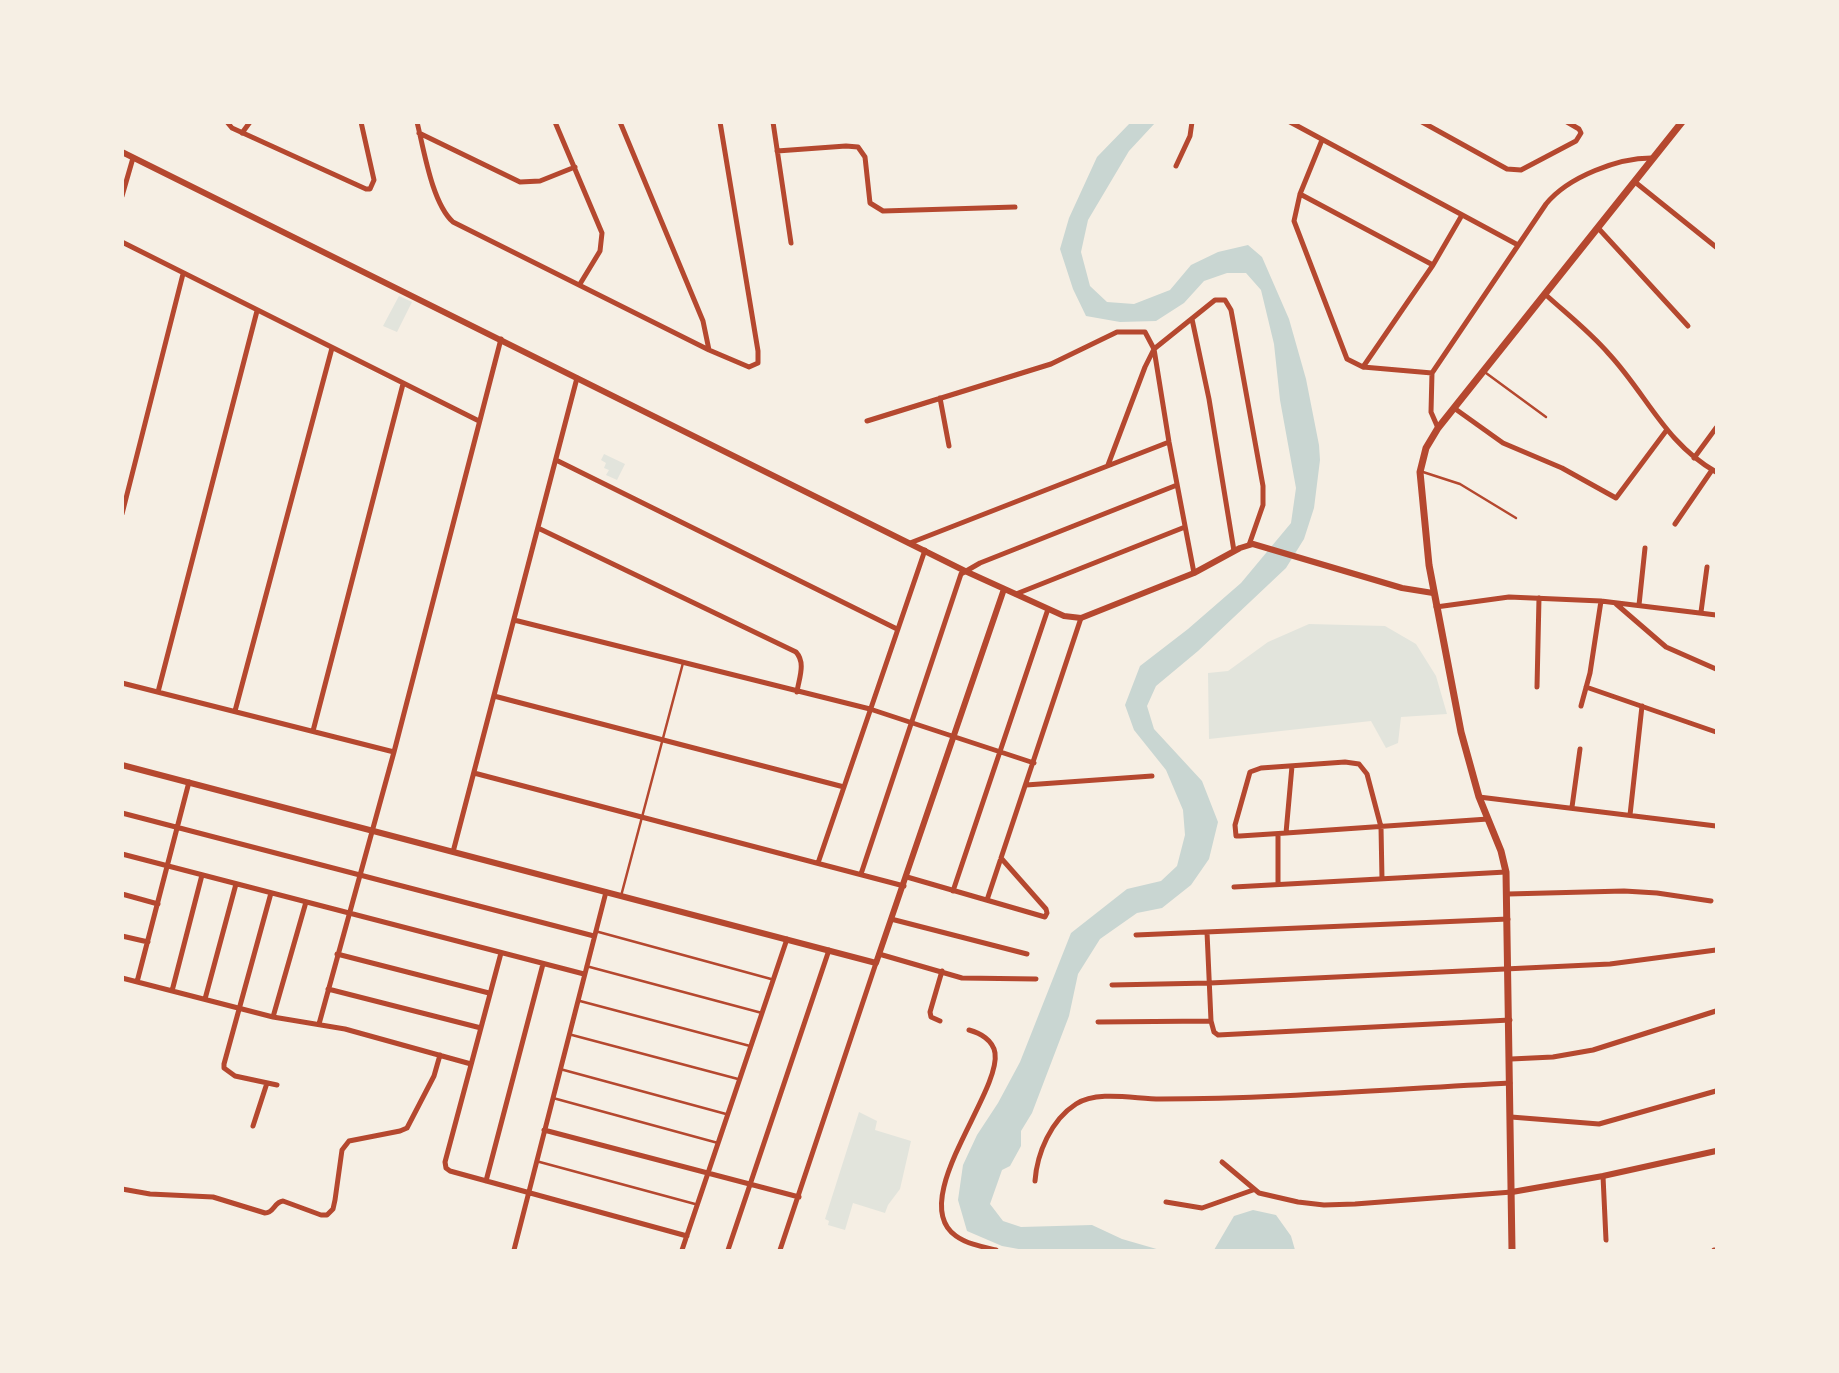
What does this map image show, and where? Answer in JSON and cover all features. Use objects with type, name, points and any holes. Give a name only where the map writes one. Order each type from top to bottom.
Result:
[{"type":"main road","points":[[1512,1251],[1506,872],[1479,797],[1461,732],[1433,593],[1424,531],[1420,472],[1426,448],[1438,428],[1679,126]]},
{"type":"street","points":[[227,122],[243,133],[359,188],[370,189],[374,180],[361,122]]},
{"type":"street","points":[[243,133],[250,122]]},
{"type":"street","points":[[417,122],[438,201],[447,216],[709,350],[743,366],[754,366],[758,363],[758,351],[720,122]]},
{"type":"street","points":[[555,122],[601,227],[603,239],[600,251],[580,284]]},
{"type":"street","points":[[620,122],[703,321],[709,350]]},
{"type":"street","points":[[773,122],[792,243]]},
{"type":"street","points":[[1176,166],[1190,136],[1192,122]]},
{"type":"street","points":[[1290,122],[1518,245]]},
{"type":"street","points":[[1422,122],[1514,171],[1521,170],[1576,141],[1581,134],[1579,129],[1567,122]]},
{"type":"street","points":[[1668,122],[1679,126]]},
{"type":"street","points":[[419,133],[520,182],[540,181],[575,167]]},
{"type":"street","points":[[1322,140],[1294,213],[1295,228],[1347,359],[1363,367],[1432,373]]},
{"type":"street","points":[[777,151],[846,145],[858,147],[865,157],[870,203],[883,211],[1015,207]]},
{"type":"street","points":[[122,152],[965,571],[1069,618],[1081,618],[1195,573],[1249,545],[1402,588],[1433,593]]},
{"type":"street","points":[[122,196],[133,158]]},
{"type":"street","points":[[1438,428],[1431,412],[1432,373],[1546,204],[1561,188],[1617,162],[1654,158]]},
{"type":"street","points":[[1635,182],[1717,247]]},
{"type":"street","points":[[1300,194],[1433,265]]},
{"type":"street","points":[[1363,367],[1433,265],[1462,215]]},
{"type":"street","points":[[1599,229],[1688,326]]},
{"type":"street","points":[[122,242],[479,421]]},
{"type":"street","points":[[122,514],[183,274]]},
{"type":"street","points":[[1546,295],[1610,354],[1666,431],[1694,458],[1714,471],[1675,524]]},
{"type":"street","points":[[1108,464],[1154,349],[1219,299],[1227,302],[1231,310],[1263,486],[1263,505],[1249,545]]},
{"type":"street","points":[[158,692],[257,311]]},
{"type":"street","points":[[1192,319],[1209,399],[1221,485],[1234,551]]},
{"type":"street","points":[[867,421],[1051,364],[1117,332],[1145,332],[1154,349],[1195,573]]},
{"type":"street","points":[[320,1024],[501,339]]},
{"type":"street","points":[[235,711],[331,348]]},
{"type":"street","points":[[453,852],[577,378]]},
{"type":"street","points":[[313,731],[403,384]]},
{"type":"street","points":[[940,398],[949,446]]},
{"type":"street","points":[[1454,408],[1503,443],[1569,471],[1616,498],[1666,431]]},
{"type":"street","points":[[1694,458],[1717,428]]},
{"type":"street","points":[[910,543],[1169,442]]},
{"type":"street","points":[[556,460],[897,629]]},
{"type":"street","points":[[861,874],[956,584],[965,571],[1177,485]]},
{"type":"street","points":[[1015,594],[1185,527]]},
{"type":"street","points":[[538,528],[796,652],[802,660],[797,692]]},
{"type":"street","points":[[1639,605],[1645,548]]},
{"type":"street","points":[[818,863],[925,550]]},
{"type":"street","points":[[1701,612],[1707,567]]},
{"type":"street","points":[[780,1251],[1004,589]]},
{"type":"street","points":[[1436,607],[1509,597],[1601,601],[1717,615]]},
{"type":"street","points":[[1537,687],[1539,598]]},
{"type":"street","points":[[1581,706],[1601,601]]},
{"type":"street","points":[[1615,603],[1666,647],[1717,668]]},
{"type":"street","points":[[953,891],[1048,609]]},
{"type":"street","points":[[987,900],[1081,618]]},
{"type":"street","points":[[514,620],[870,709],[1034,763]]},
{"type":"street","points":[[122,682],[394,752]]},
{"type":"street","points":[[1586,687],[1717,732]]},
{"type":"street","points":[[494,696],[844,787]]},
{"type":"street","points":[[1630,815],[1642,706]]},
{"type":"street","points":[[1572,807],[1580,748]]},
{"type":"street","points":[[1382,879],[1381,827],[1367,774],[1359,764],[1345,762],[1255,769],[1250,772],[1234,833],[1240,836],[1381,827],[1488,819]]},
{"type":"street","points":[[122,765],[876,963]]},
{"type":"street","points":[[1286,833],[1293,766]]},
{"type":"street","points":[[474,773],[904,886]]},
{"type":"street","points":[[1026,785],[1152,776]]},
{"type":"street","points":[[137,982],[190,782]]},
{"type":"street","points":[[1479,797],[1717,826]]},
{"type":"street","points":[[122,813],[595,933]]},
{"type":"street","points":[[1278,834],[1278,884]]},
{"type":"street","points":[[122,854],[584,974]]},
{"type":"street","points":[[907,877],[1043,917],[1047,915],[1046,909],[1000,858]]},
{"type":"street","points":[[1234,887],[1506,872]]},
{"type":"street","points":[[172,991],[202,875]]},
{"type":"street","points":[[205,999],[236,884]]},
{"type":"street","points":[[514,1251],[606,892]]},
{"type":"street","points":[[1508,894],[1643,892],[1711,901]]},
{"type":"street","points":[[271,893],[224,1068],[235,1076],[277,1086]]},
{"type":"street","points":[[122,894],[158,904]]},
{"type":"street","points":[[273,1017],[306,902]]},
{"type":"street","points":[[891,919],[1027,954]]},
{"type":"street","points":[[1136,935],[1508,919]]},
{"type":"street","points":[[1207,932],[1211,1021],[1214,1032],[1223,1036],[1510,1020]]},
{"type":"street","points":[[122,936],[148,942]]},
{"type":"street","points":[[682,1251],[787,939]]},
{"type":"street","points":[[728,1251],[829,950]]},
{"type":"street","points":[[1112,985],[1508,970],[1610,964],[1717,950]]},
{"type":"street","points":[[501,953],[446,1168],[687,1236]]},
{"type":"street","points":[[337,954],[489,993]]},
{"type":"street","points":[[879,954],[970,979],[1036,979]]},
{"type":"street","points":[[486,1181],[543,964]]},
{"type":"street","points":[[940,1021],[931,1017],[930,1012],[942,971]]},
{"type":"street","points":[[122,978],[273,1017],[345,1028],[471,1064]]},
{"type":"street","points":[[328,989],[481,1028]]},
{"type":"street","points":[[1510,1059],[1553,1057],[1593,1050],[1717,1010]]},
{"type":"street","points":[[1098,1022],[1211,1021]]},
{"type":"street","points":[[969,1030],[987,1039],[996,1054],[992,1074],[953,1160],[945,1186],[942,1217],[955,1236],[996,1251]]},
{"type":"street","points":[[122,1189],[150,1194],[213,1197],[265,1213],[283,1201],[327,1215],[334,1205],[345,1144],[407,1128],[434,1076],[440,1055]]},
{"type":"street","points":[[253,1126],[267,1083]]},
{"type":"street","points":[[1035,1181],[1036,1161],[1049,1133],[1076,1104],[1091,1099],[1248,1097],[1511,1083]]},
{"type":"street","points":[[1511,1117],[1599,1124],[1717,1091]]},
{"type":"street","points":[[544,1130],[799,1197]]},
{"type":"street","points":[[1222,1162],[1253,1190],[1267,1196],[1324,1205],[1512,1192],[1603,1176],[1717,1151]]},
{"type":"street","points":[[1603,1176],[1606,1240]]},
{"type":"street","points":[[1166,1202],[1202,1208],[1253,1190]]},
{"type":"lane","points":[[1483,371],[1546,417]]},
{"type":"lane","points":[[1420,472],[1460,484],[1516,518]]},
{"type":"lane","points":[[621,896],[683,663]]},
{"type":"lane","points":[[595,933],[773,980]]},
{"type":"lane","points":[[586,966],[762,1013]]},
{"type":"lane","points":[[577,1001],[751,1046]]},
{"type":"lane","points":[[568,1034],[739,1080]]},
{"type":"lane","points":[[560,1069],[728,1115]]},
{"type":"lane","points":[[553,1098],[718,1143]]},
{"type":"lane","points":[[536,1161],[697,1205]]},
{"type":"shaded area","points":[[1130,123],[1155,123],[1129,151],[1088,220],[1081,252],[1090,286],[1107,302],[1134,304],[1170,290],[1191,265],[1218,252],[1248,245],[1262,257],[1289,319],[1306,379],[1320,460],[1314,508],[1304,539],[1286,568],[1198,651],[1156,686],[1147,706],[1154,729],[1202,781],[1218,822],[1209,859],[1191,885],[1162,908],[1137,913],[1100,939],[1078,974],[1069,1016],[1032,1113],[1021,1131],[1021,1146],[1010,1166],[1002,1170],[990,1204],[1003,1221],[1021,1227],[1092,1225],[1122,1239],[1160,1250],[1024,1250],[1002,1246],[967,1231],[958,1200],[963,1165],[977,1135],[1020,1062],[1071,933],[1127,889],[1161,881],[1177,866],[1185,835],[1183,810],[1166,770],[1134,730],[1125,705],[1140,666],[1241,583],[1291,523],[1296,488],[1280,400],[1274,344],[1261,290],[1246,273],[1227,273],[1204,281],[1184,303],[1156,321],[1120,322],[1086,316],[1073,289],[1060,249],[1069,218],[1097,157]]},
{"type":"shaded area","points":[[399,296],[412,302],[397,332],[383,326]]},
{"type":"shaded area","points":[[604,454],[625,464],[617,480],[606,475],[609,470],[604,468],[606,463],[601,460]]},
{"type":"shaded area","points":[[1309,624],[1385,626],[1416,644],[1436,676],[1447,714],[1401,717],[1398,743],[1386,748],[1371,721],[1209,739],[1208,673],[1228,671],[1268,642]]},
{"type":"shaded area","points":[[859,1112],[877,1121],[875,1130],[911,1141],[900,1189],[885,1213],[853,1203],[845,1230],[828,1225],[829,1221],[825,1219]]},
{"type":"shaded area","points":[[1253,1210],[1276,1215],[1291,1236],[1295,1250],[1214,1250],[1234,1216]]}]
